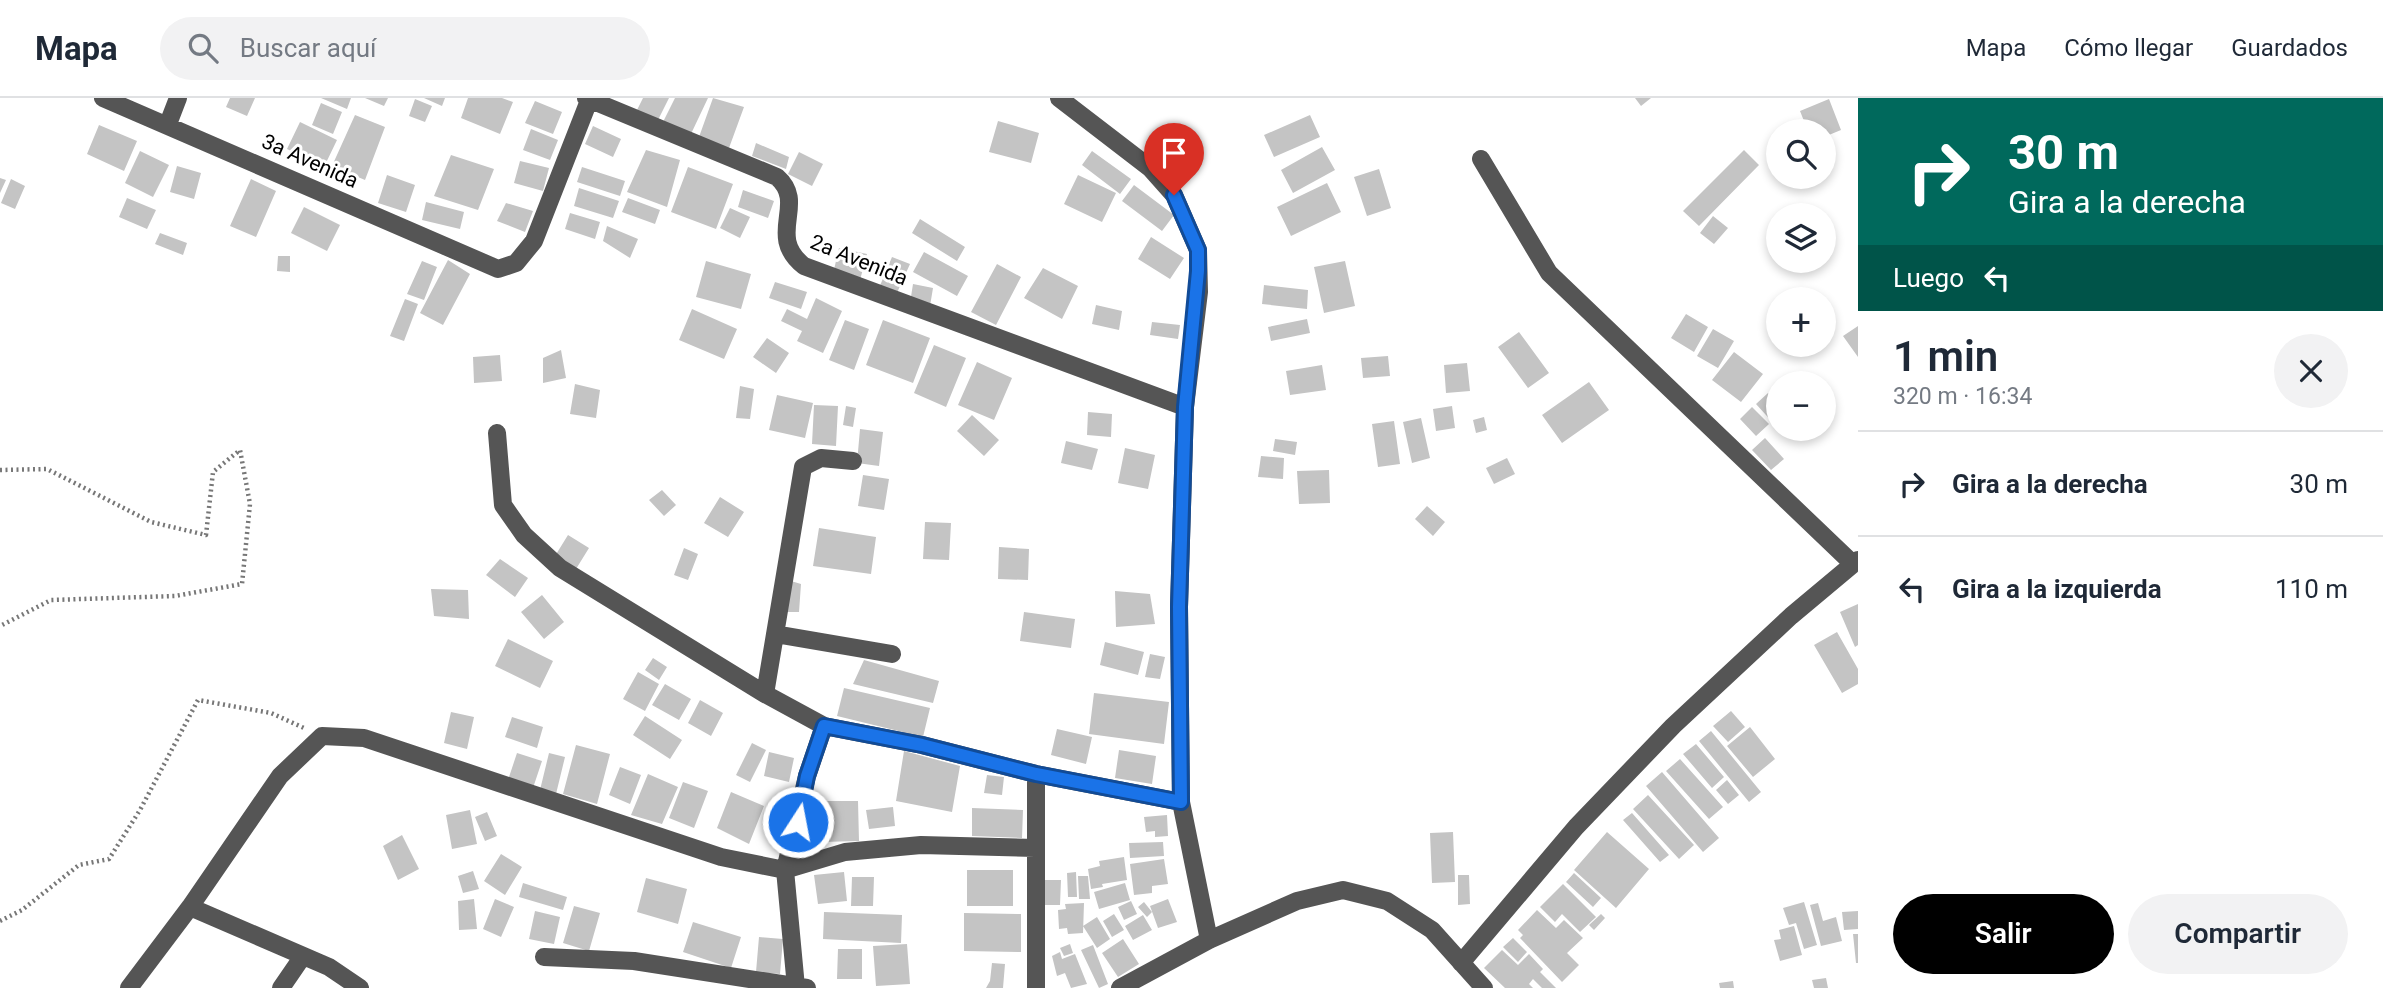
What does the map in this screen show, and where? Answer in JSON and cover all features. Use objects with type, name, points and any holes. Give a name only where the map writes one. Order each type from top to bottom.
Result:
[{"type":"street","name":"3a Avenida","points":[[103,98],[169,124],[498,269],[516,263],[534,241],[588,99]]},
{"type":"street","points":[[169,124],[178,98]]},
{"type":"street","points":[[1059,98],[1150,168],[1174,195],[1198,250],[1199,292],[1185,407],[1179,607],[1181,802],[1209,940]]},
{"type":"street","name":"2a Avenida","points":[[588,99],[777,177],[786,184],[790,197],[785,242],[792,256],[804,266],[1185,407]]},
{"type":"street","points":[[1461,963],[1576,827],[1673,726],[1856,562],[1549,273],[1481,159]]},
{"type":"street","points":[[497,433],[503,505],[524,535],[560,568],[765,694],[824,726],[922,745],[1036,774],[1181,802]]},
{"type":"street","points":[[765,694],[803,467],[821,457],[853,461]]},
{"type":"street","points":[[775,634],[892,654]]},
{"type":"street","points":[[796,987],[785,870],[807,776],[824,726]]},
{"type":"street","points":[[129,988],[190,908],[280,776],[322,736],[364,738],[722,857],[785,870],[845,852],[921,845],[1035,848]]},
{"type":"street","points":[[1036,774],[1036,988]]},
{"type":"street","points":[[1120,988],[1209,940],[1297,901],[1343,890],[1387,901],[1432,930],[1484,988]]},
{"type":"street","points":[[190,908],[329,967],[360,988]]},
{"type":"street","points":[[281,988],[303,956]]},
{"type":"street","points":[[544,957],[634,961],[807,988]]},
{"type":"path","points":[[0,470],[47,470],[150,523],[206,535],[212,472],[240,450],[250,504],[242,584],[175,596],[51,600],[0,626]]},
{"type":"path","points":[[0,921],[22,910],[79,865],[109,859],[140,810],[198,701],[271,712],[322,736]]},
{"type":"building","points":[[230,98],[255,98],[247,116],[226,107]]},
{"type":"building","points":[[321,98],[351,98],[347,109]]},
{"type":"building","points":[[365,98],[388,98],[384,106]]},
{"type":"building","points":[[424,98],[445,98],[442,106]]},
{"type":"building","points":[[468,98],[502,98],[513,102],[500,134],[461,118]]},
{"type":"building","points":[[643,98],[669,98],[657,122],[636,112]]},
{"type":"building","points":[[675,98],[708,98],[690,136],[663,122]]},
{"type":"building","points":[[713,98],[744,107],[729,148],[699,137]]},
{"type":"building","points":[[1635,98],[1651,98],[1641,106]]},
{"type":"building","points":[[415,99],[432,106],[425,122],[409,116]]},
{"type":"building","points":[[1829,99],[1841,130],[1836,132],[1836,119],[1803,119],[1800,111]]},
{"type":"building","points":[[535,101],[562,112],[553,134],[525,123]]},
{"type":"building","points":[[321,103],[342,112],[333,134],[312,125]]},
{"type":"building","points":[[355,115],[385,127],[365,180],[332,166]]},
{"type":"building","points":[[1310,115],[1320,137],[1274,157],[1264,135]]},
{"type":"building","points":[[998,121],[1039,133],[1031,163],[989,152]]},
{"type":"building","points":[[300,122],[337,140],[324,167],[287,149]]},
{"type":"building","points":[[99,125],[137,141],[124,171],[87,154]]},
{"type":"building","points":[[593,126],[621,139],[613,157],[585,144]]},
{"type":"building","points":[[531,129],[558,140],[550,160],[523,150]]},
{"type":"building","points":[[756,143],[789,157],[786,169],[752,156]]},
{"type":"building","points":[[1322,147],[1335,170],[1293,193],[1281,170]]},
{"type":"building","points":[[646,150],[680,160],[667,207],[627,192]]},
{"type":"building","points":[[1744,150],[1759,165],[1699,226],[1683,211]]},
{"type":"building","points":[[140,151],[169,165],[153,197],[125,183]]},
{"type":"building","points":[[1092,151],[1131,179],[1120,194],[1082,165]]},
{"type":"building","points":[[799,152],[823,164],[812,186],[788,174]]},
{"type":"building","points":[[451,155],[494,169],[478,210],[434,196]]},
{"type":"building","points":[[520,161],[549,168],[543,191],[514,183]]},
{"type":"building","points":[[177,166],[201,173],[194,199],[170,192]]},
{"type":"building","points":[[582,167],[625,181],[620,196],[577,182]]},
{"type":"building","points":[[688,167],[733,184],[716,229],[671,212]]},
{"type":"building","points":[[1379,169],[1391,208],[1367,216],[1354,177]]},
{"type":"building","points":[[387,175],[415,185],[406,212],[378,203]]},
{"type":"building","points":[[1078,175],[1116,193],[1102,222],[1064,204]]},
{"type":"building","points":[[0,178],[6,180],[0,193]]},
{"type":"building","points":[[11,179],[25,186],[15,209],[1,203]]},
{"type":"building","points":[[251,179],[276,191],[256,237],[230,226]]},
{"type":"building","points":[[1327,183],[1341,212],[1291,236],[1277,207]]},
{"type":"building","points":[[1134,185],[1174,215],[1162,231],[1122,201]]},
{"type":"building","points":[[579,188],[619,201],[613,218],[574,206]]},
{"type":"building","points":[[743,190],[774,201],[768,218],[738,207]]},
{"type":"building","points":[[127,198],[156,210],[147,229],[119,217]]},
{"type":"building","points":[[628,198],[660,210],[655,224],[622,212]]},
{"type":"building","points":[[426,202],[464,212],[460,229],[422,220]]},
{"type":"building","points":[[506,203],[533,211],[525,232],[497,221]]},
{"type":"building","points":[[304,207],[340,225],[327,251],[291,233]]},
{"type":"building","points":[[730,208],[750,217],[740,238],[720,228]]},
{"type":"building","points":[[570,213],[600,222],[595,239],[565,229]]},
{"type":"building","points":[[1713,216],[1728,228],[1714,244],[1700,233]]},
{"type":"building","points":[[920,219],[965,247],[957,261],[912,233]]},
{"type":"building","points":[[607,226],[638,239],[630,258],[603,241]]},
{"type":"building","points":[[160,233],[187,243],[183,255],[155,244]]},
{"type":"building","points":[[1151,237],[1184,258],[1170,279],[1138,259]]},
{"type":"building","points":[[839,248],[867,254],[860,280],[833,274]]},
{"type":"building","points":[[924,252],[968,276],[957,296],[913,272]]},
{"type":"building","points":[[278,256],[290,256],[290,272],[277,271]]},
{"type":"building","points":[[892,257],[910,264],[896,295],[879,288]]},
{"type":"building","points":[[448,260],[470,274],[443,325],[420,313]]},
{"type":"building","points":[[422,261],[437,267],[424,300],[407,294]]},
{"type":"building","points":[[706,261],[751,274],[741,309],[696,297]]},
{"type":"building","points":[[1345,261],[1355,306],[1324,313],[1314,267]]},
{"type":"building","points":[[997,264],[1021,277],[996,325],[971,312]]},
{"type":"building","points":[[1043,268],[1078,286],[1062,319],[1024,298]]},
{"type":"building","points":[[775,282],[807,292],[801,309],[769,298]]},
{"type":"building","points":[[913,284],[933,288],[930,306],[910,303]]},
{"type":"building","points":[[1264,285],[1308,290],[1307,309],[1262,304]]},
{"type":"building","points":[[816,298],[842,311],[823,353],[797,341],[802,331],[781,321],[787,309],[807,319]]},
{"type":"building","points":[[405,299],[418,304],[404,341],[390,336]]},
{"type":"building","points":[[1096,305],[1122,311],[1119,330],[1092,324]]},
{"type":"building","points":[[692,309],[737,329],[724,359],[679,340]]},
{"type":"building","points":[[1686,314],[1708,327],[1694,352],[1671,338]]},
{"type":"building","points":[[1307,319],[1310,333],[1271,341],[1268,327]]},
{"type":"building","points":[[845,320],[869,329],[854,370],[829,360]]},
{"type":"building","points":[[883,320],[930,338],[913,383],[866,365]]},
{"type":"building","points":[[1152,322],[1180,325],[1178,339],[1150,335]]},
{"type":"building","points":[[1858,326],[1858,357],[1843,336]]},
{"type":"building","points":[[1713,329],[1734,341],[1718,368],[1697,356]]},
{"type":"building","points":[[1519,332],[1549,373],[1528,388],[1498,347]]},
{"type":"building","points":[[767,338],[789,353],[776,373],[753,357]]},
{"type":"building","points":[[934,345],[966,358],[946,407],[914,393]]},
{"type":"building","points":[[561,350],[566,378],[543,383],[543,358]]},
{"type":"building","points":[[1734,352],[1763,374],[1741,402],[1712,380]]},
{"type":"building","points":[[500,355],[502,381],[474,383],[473,357]]},
{"type":"building","points":[[1388,356],[1390,376],[1363,378],[1361,358]]},
{"type":"building","points":[[977,362],[1012,378],[994,420],[958,405]]},
{"type":"building","points":[[1467,363],[1470,391],[1446,393],[1444,365]]},
{"type":"building","points":[[1322,365],[1326,390],[1290,395],[1286,371]]},
{"type":"building","points":[[1589,382],[1609,410],[1562,443],[1542,415]]},
{"type":"building","points":[[575,384],[600,390],[596,418],[570,414]]},
{"type":"building","points":[[740,386],[754,389],[750,419],[736,418]]},
{"type":"building","points":[[777,395],[813,403],[805,438],[769,430]]},
{"type":"building","points":[[1766,395],[1766,415],[1756,404]]},
{"type":"building","points":[[814,405],[838,406],[836,446],[812,444]]},
{"type":"building","points":[[846,406],[856,408],[853,427],[843,425]]},
{"type":"building","points":[[1452,406],[1455,428],[1436,431],[1433,409]]},
{"type":"building","points":[[1752,407],[1766,421],[1766,427],[1756,436],[1740,419]]},
{"type":"building","points":[[1088,412],[1112,414],[1111,437],[1087,435]]},
{"type":"building","points":[[972,415],[999,440],[984,456],[957,431]]},
{"type":"building","points":[[1484,417],[1487,430],[1476,433],[1473,420]]},
{"type":"building","points":[[1421,418],[1430,458],[1412,463],[1403,422]]},
{"type":"building","points":[[1394,421],[1400,464],[1378,467],[1372,424]]},
{"type":"building","points":[[860,429],[883,432],[879,466],[857,463]]},
{"type":"building","points":[[1765,438],[1784,459],[1771,470],[1752,450]]},
{"type":"building","points":[[1275,439],[1297,442],[1295,455],[1273,451]]},
{"type":"building","points":[[1066,441],[1098,449],[1092,470],[1061,463]]},
{"type":"building","points":[[1125,448],[1155,455],[1148,489],[1118,483]]},
{"type":"building","points":[[1261,456],[1284,458],[1283,479],[1258,477]]},
{"type":"building","points":[[1507,458],[1515,474],[1494,484],[1486,468]]},
{"type":"building","points":[[1329,470],[1330,503],[1299,504],[1297,471]]},
{"type":"building","points":[[863,475],[889,479],[884,510],[858,506]]},
{"type":"building","points":[[662,490],[676,505],[664,516],[649,500]]},
{"type":"building","points":[[720,497],[744,512],[728,537],[704,523]]},
{"type":"building","points":[[1427,506],[1445,522],[1433,536],[1415,519]]},
{"type":"building","points":[[925,522],[951,523],[949,560],[923,559]]},
{"type":"building","points":[[819,528],[876,537],[871,574],[813,566]]},
{"type":"building","points":[[568,535],[589,548],[576,569],[555,556]]},
{"type":"building","points":[[999,547],[1029,549],[1028,580],[998,579]]},
{"type":"building","points":[[684,548],[698,554],[688,580],[674,575]]},
{"type":"building","points":[[500,559],[528,578],[515,597],[486,575]]},
{"type":"building","points":[[791,581],[801,584],[799,612],[787,612]]},
{"type":"building","points":[[431,589],[468,590],[469,619],[434,616]]},
{"type":"building","points":[[1115,591],[1150,594],[1155,624],[1116,627]]},
{"type":"building","points":[[542,595],[564,622],[544,639],[521,612]]},
{"type":"building","points":[[1858,604],[1858,645],[1855,647],[1840,612]]},
{"type":"building","points":[[1024,612],[1075,619],[1071,648],[1020,641]]},
{"type":"building","points":[[1837,632],[1858,669],[1858,684],[1842,693],[1814,645]]},
{"type":"building","points":[[508,639],[553,661],[540,688],[495,666]]},
{"type":"building","points":[[1105,642],[1144,652],[1138,675],[1100,665]]},
{"type":"building","points":[[1150,654],[1165,657],[1160,679],[1145,677]]},
{"type":"building","points":[[653,658],[667,667],[659,680],[645,670]]},
{"type":"building","points":[[864,660],[939,681],[933,703],[853,684]]},
{"type":"building","points":[[638,672],[659,684],[645,711],[623,699]]},
{"type":"building","points":[[665,684],[691,699],[679,720],[652,705]]},
{"type":"building","points":[[844,688],[930,708],[923,737],[837,716]]},
{"type":"building","points":[[1094,693],[1169,702],[1164,744],[1089,734]]},
{"type":"building","points":[[700,700],[723,713],[711,736],[688,723]]},
{"type":"building","points":[[1731,711],[1745,727],[1728,742],[1713,726]]},
{"type":"building","points":[[451,712],[474,717],[467,749],[444,743]]},
{"type":"building","points":[[645,716],[682,740],[670,759],[633,735]]},
{"type":"building","points":[[512,717],[543,727],[537,748],[505,737]]},
{"type":"building","points":[[1750,727],[1775,759],[1753,777],[1727,746]]},
{"type":"building","points":[[1057,729],[1092,737],[1086,764],[1051,755]]},
{"type":"building","points":[[1711,731],[1761,792],[1749,802],[1699,741]]},
{"type":"building","points":[[752,743],[766,750],[750,782],[736,775]]},
{"type":"building","points":[[1696,744],[1724,777],[1712,788],[1683,754]]},
{"type":"building","points":[[576,745],[610,754],[597,804],[563,794]]},
{"type":"building","points":[[1119,750],[1156,756],[1152,784],[1115,778]]},
{"type":"building","points":[[904,751],[960,766],[952,812],[896,801]]},
{"type":"building","points":[[769,752],[794,758],[789,782],[764,776]]},
{"type":"building","points":[[517,753],[542,761],[533,788],[508,780]]},
{"type":"building","points":[[549,753],[565,757],[556,794],[540,790]]},
{"type":"building","points":[[1680,759],[1723,807],[1709,819],[1666,771]]},
{"type":"building","points":[[620,767],[641,775],[630,804],[609,795]]},
{"type":"building","points":[[1662,772],[1719,838],[1703,852],[1646,786]]},
{"type":"building","points":[[648,774],[678,787],[662,824],[631,815]]},
{"type":"building","points":[[987,775],[1004,777],[1002,795],[984,793]]},
{"type":"building","points":[[1727,780],[1739,795],[1728,804],[1716,790]]},
{"type":"building","points":[[683,782],[708,791],[694,828],[669,818]]},
{"type":"building","points":[[731,792],[764,806],[749,844],[717,828]]},
{"type":"building","points":[[1648,795],[1694,845],[1679,859],[1633,809]]},
{"type":"building","points":[[821,801],[858,801],[859,841],[822,842]]},
{"type":"building","points":[[893,807],[895,826],[869,829],[866,810]]},
{"type":"building","points":[[972,808],[1023,810],[1022,838],[972,836]]},
{"type":"building","points":[[470,810],[477,844],[452,849],[446,815]]},
{"type":"building","points":[[487,812],[497,836],[485,841],[475,817]]},
{"type":"building","points":[[1632,813],[1669,855],[1660,862],[1623,820]]},
{"type":"building","points":[[1167,815],[1168,836],[1155,837],[1155,831],[1146,832],[1144,817]]},
{"type":"building","points":[[1453,832],[1455,882],[1432,883],[1430,833]]},
{"type":"building","points":[[1607,832],[1649,869],[1616,908],[1574,870]]},
{"type":"building","points":[[402,835],[419,869],[398,880],[383,846]]},
{"type":"building","points":[[1163,842],[1164,856],[1130,858],[1129,843]]},
{"type":"building","points":[[501,854],[522,867],[505,895],[484,881]]},
{"type":"building","points":[[1124,857],[1127,880],[1102,884],[1103,887],[1091,889],[1088,869],[1100,866],[1099,861]]},
{"type":"building","points":[[1164,859],[1168,884],[1152,886],[1152,893],[1134,895],[1130,864]]},
{"type":"building","points":[[967,870],[1013,870],[1013,906],[967,906]]},
{"type":"building","points":[[473,871],[479,889],[463,893],[458,876]]},
{"type":"building","points":[[844,872],[847,901],[818,904],[814,875]]},
{"type":"building","points":[[1076,872],[1077,897],[1068,897],[1067,873]]},
{"type":"building","points":[[1574,873],[1601,898],[1593,907],[1566,882]]},
{"type":"building","points":[[1458,875],[1469,875],[1470,904],[1458,905]]},
{"type":"building","points":[[1078,876],[1088,876],[1090,899],[1079,899]]},
{"type":"building","points":[[852,877],[874,877],[873,906],[851,906]]},
{"type":"building","points":[[646,878],[687,889],[678,924],[637,912]]},
{"type":"building","points":[[1045,880],[1061,880],[1060,905],[1045,905]]},
{"type":"building","points":[[523,883],[567,897],[563,910],[519,897]]},
{"type":"building","points":[[1125,883],[1130,900],[1099,909],[1094,892]]},
{"type":"building","points":[[1563,884],[1596,917],[1580,932],[1562,914],[1555,922],[1540,907]]},
{"type":"building","points":[[474,899],[477,929],[459,930],[458,901]]},
{"type":"building","points":[[495,899],[514,907],[501,937],[483,929]]},
{"type":"building","points":[[1168,899],[1177,922],[1158,928],[1150,906]]},
{"type":"building","points":[[1131,901],[1137,914],[1124,920],[1118,907]]},
{"type":"building","points":[[1144,902],[1152,912],[1147,917],[1138,907]]},
{"type":"building","points":[[1804,902],[1817,945],[1804,949],[1796,923],[1789,925],[1783,908]]},
{"type":"building","points":[[1084,903],[1083,933],[1068,934],[1067,928],[1059,929],[1058,910],[1066,909],[1065,904]]},
{"type":"building","points":[[1818,903],[1823,921],[1836,917],[1842,941],[1821,946],[1810,905]]},
{"type":"building","points":[[574,906],[600,913],[589,951],[563,943]]},
{"type":"building","points":[[1537,910],[1556,928],[1564,920],[1583,938],[1567,953],[1579,965],[1562,982],[1520,938],[1523,935],[1518,930]]},
{"type":"building","points":[[535,911],[560,917],[554,944],[529,939]]},
{"type":"building","points":[[1858,911],[1858,929],[1844,930],[1842,912]]},
{"type":"building","points":[[824,912],[902,915],[901,943],[823,939]]},
{"type":"building","points":[[964,913],[1021,914],[1021,952],[964,951]]},
{"type":"building","points":[[1114,914],[1124,930],[1112,937],[1103,921]]},
{"type":"building","points":[[1601,914],[1605,918],[1594,930],[1589,925]]},
{"type":"building","points":[[1143,915],[1152,930],[1133,940],[1125,926]]},
{"type":"building","points":[[1097,917],[1110,939],[1097,948],[1083,926]]},
{"type":"building","points":[[693,922],[741,937],[731,968],[683,952]]},
{"type":"building","points":[[1794,926],[1802,955],[1780,961],[1774,940],[1781,939],[1779,930]]},
{"type":"building","points":[[1853,934],[1858,934],[1858,963],[1856,963]]},
{"type":"building","points":[[759,937],[783,939],[780,974],[756,972]]},
{"type":"building","points":[[1513,938],[1527,952],[1518,962],[1503,947]]},
{"type":"building","points":[[1123,939],[1139,964],[1118,977],[1102,953]]},
{"type":"building","points":[[907,944],[910,984],[876,986],[873,946]]},
{"type":"building","points":[[1070,944],[1073,953],[1064,956],[1060,948]]},
{"type":"building","points":[[1093,945],[1108,984],[1099,988],[1081,950]]},
{"type":"building","points":[[838,949],[862,949],[862,979],[837,979]]},
{"type":"building","points":[[1502,950],[1518,965],[1529,954],[1543,969],[1540,972],[1556,988],[1542,988],[1533,979],[1529,984],[1533,988],[1505,988],[1484,968]]},
{"type":"building","points":[[1060,952],[1062,959],[1075,954],[1087,984],[1071,988],[1065,973],[1057,976],[1052,956]]},
{"type":"building","points":[[992,963],[1005,964],[1003,988],[986,988],[990,981]]},
{"type":"building","points":[[1826,978],[1828,988],[1814,988],[1812,980]]},
{"type":"building","points":[[1733,981],[1734,988],[1720,988],[1719,983]]},
{"type":"route","points":[[798,822],[807,776],[824,726],[922,745],[1036,774],[1181,802],[1179,607],[1185,407],[1199,292],[1198,250],[1174,195]]}]
